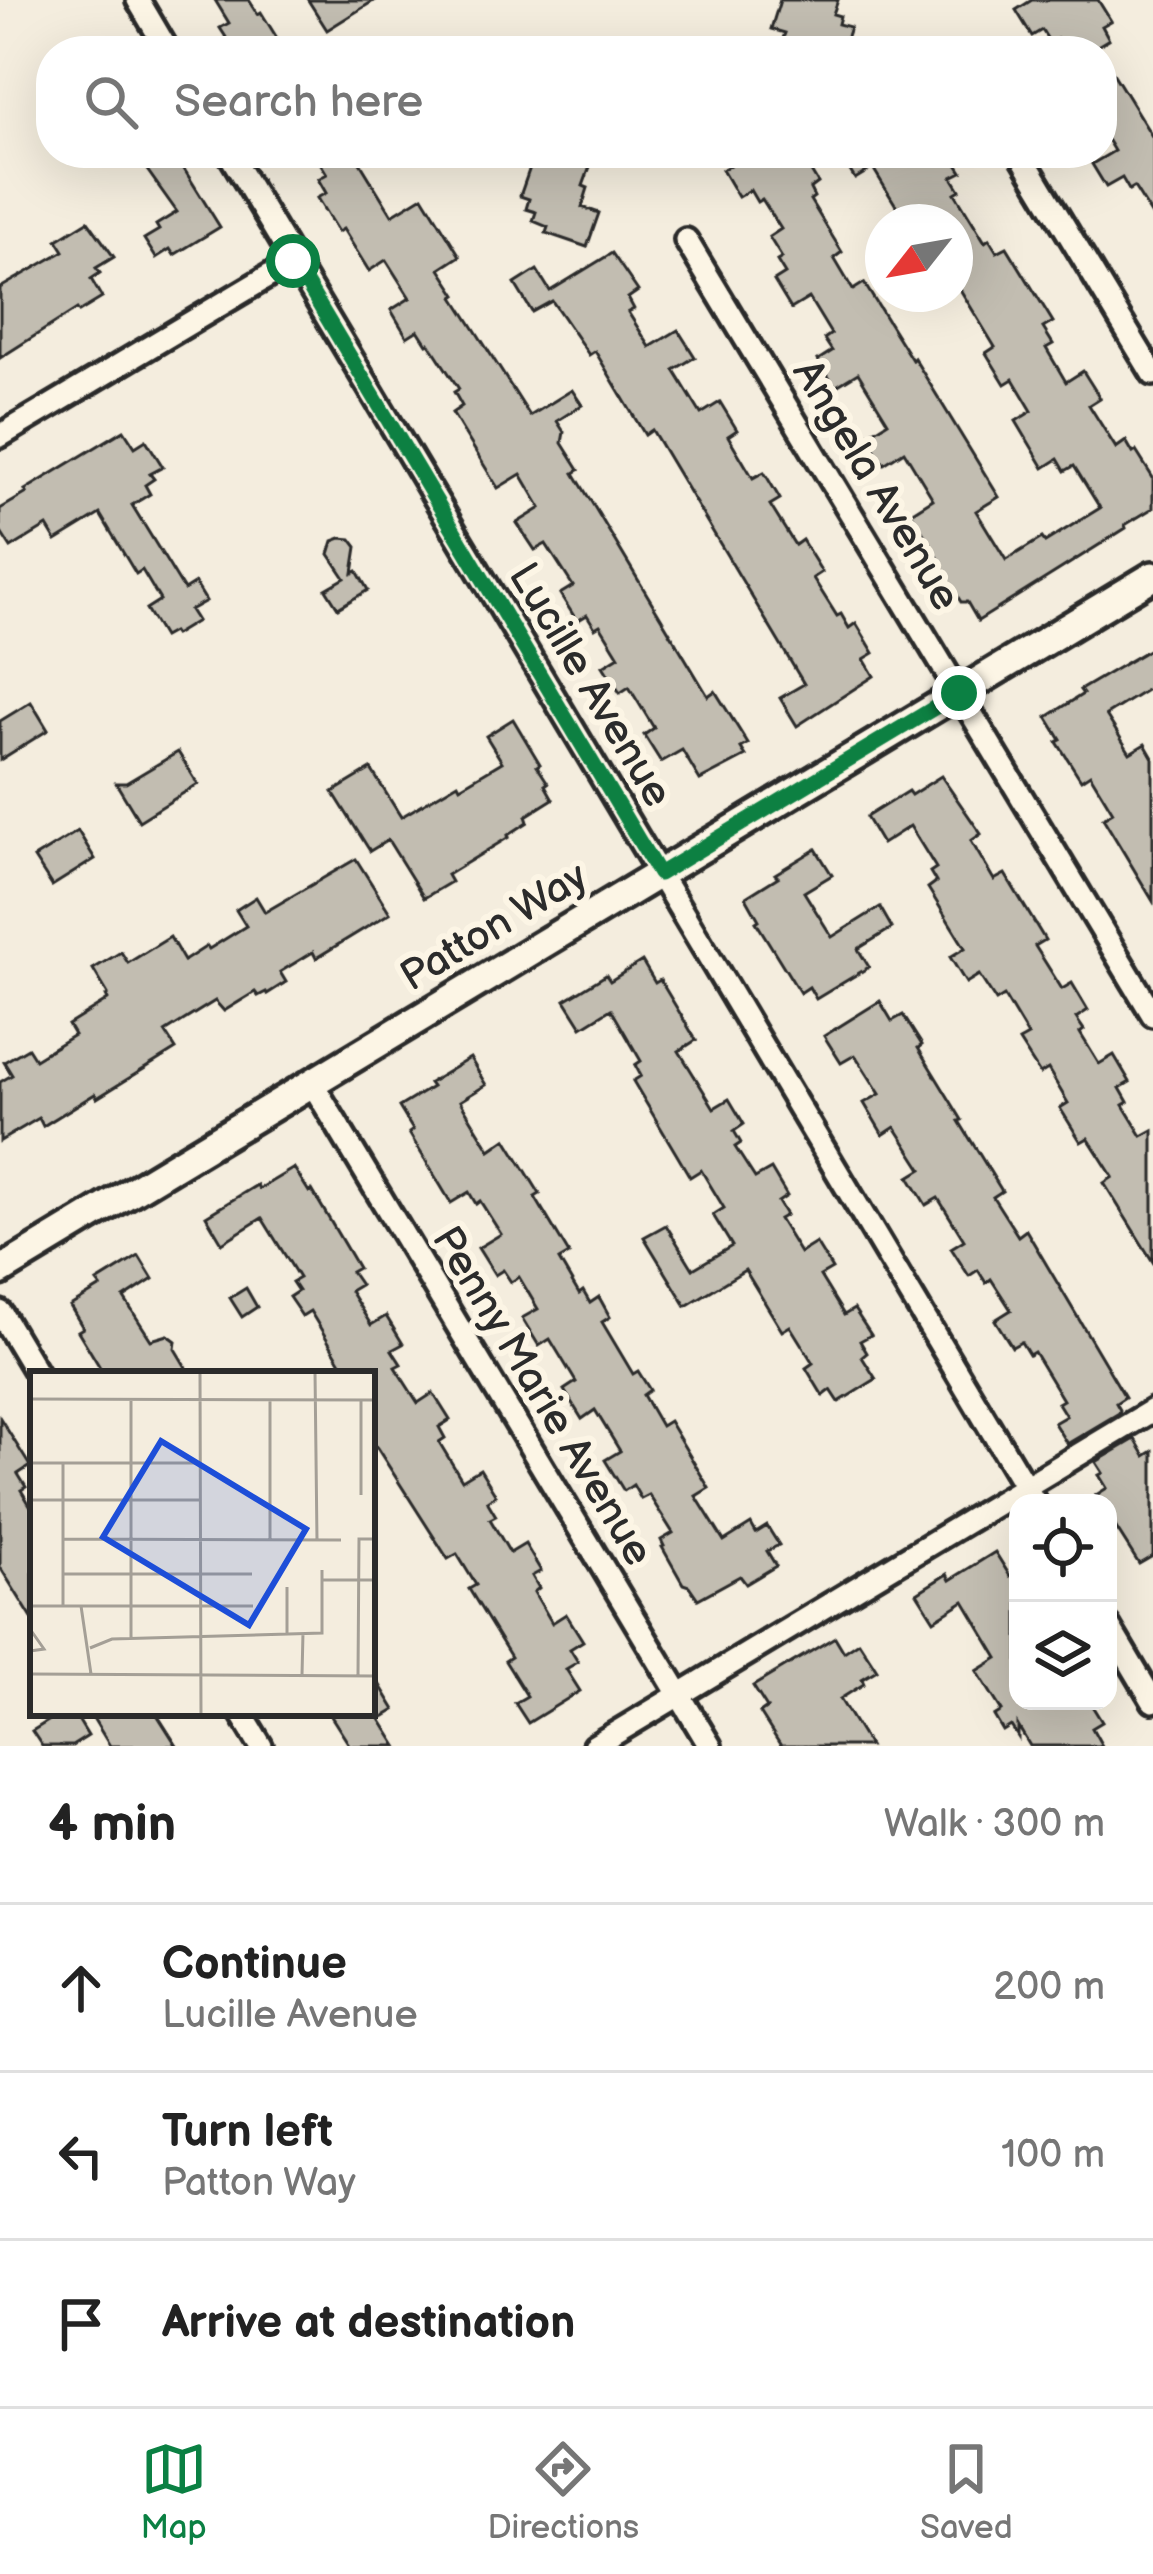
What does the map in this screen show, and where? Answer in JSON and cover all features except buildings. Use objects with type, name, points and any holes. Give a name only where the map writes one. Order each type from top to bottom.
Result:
[{"type":"street","points":[[138,0],[159,36]]},
{"type":"street","name":"Lucille Avenue","points":[[238,168],[1029,1494]]},
{"type":"street","points":[[1029,168],[1153,374]]},
{"type":"street","name":"Angela Avenue","points":[[686,239],[1153,1015]]},
{"type":"street","points":[[0,436],[293,261]]},
{"type":"street","name":"Patton Way","points":[[0,1271],[1153,577]]},
{"type":"street","name":"Penny Marie Avenue","points":[[312,1083],[710,1746]]},
{"type":"street","points":[[0,1312],[36,1371]]},
{"type":"street","points":[[1031,1494],[1153,1410]]},
{"type":"street","points":[[594,1746],[1009,1507]]},
{"type":"street","points":[[1117,1640],[1153,1701]]},
{"type":"street","points":[[244,1716],[261,1746]]},
{"type":"route","points":[[293,261],[659,874],[959,693]]}]
